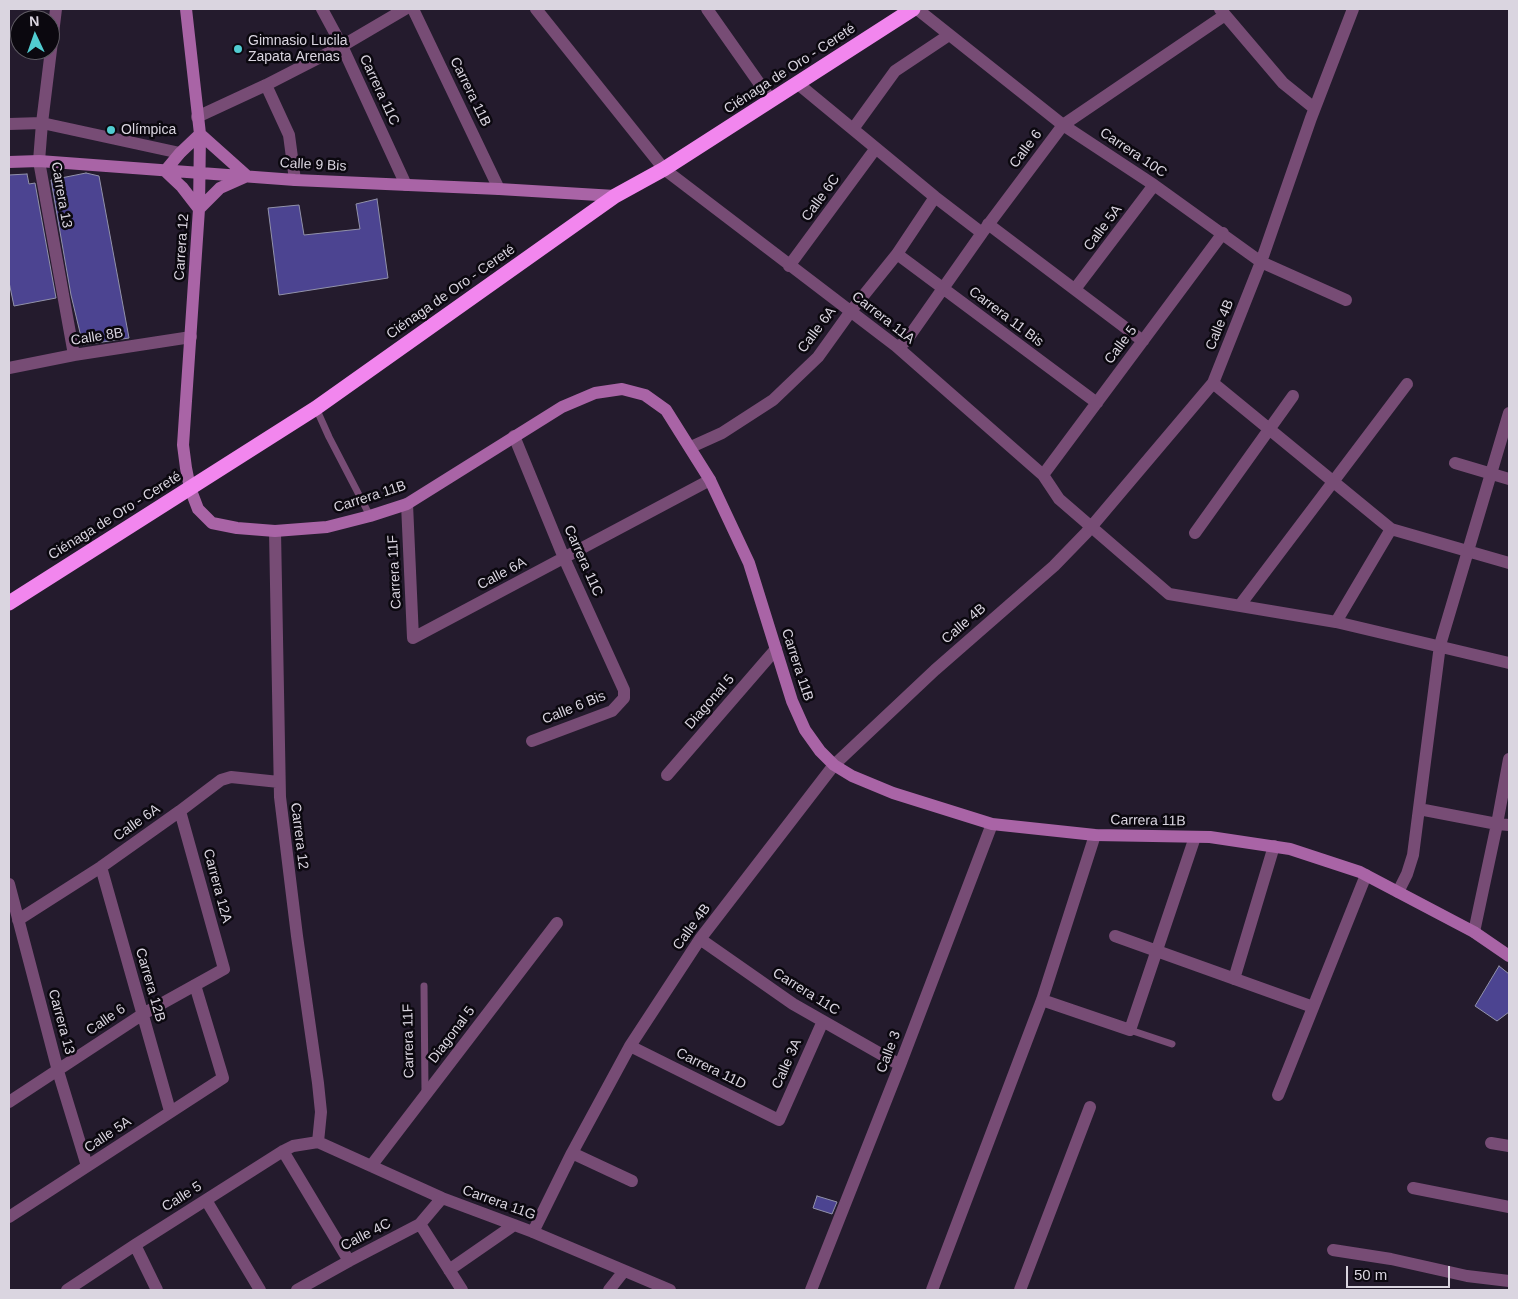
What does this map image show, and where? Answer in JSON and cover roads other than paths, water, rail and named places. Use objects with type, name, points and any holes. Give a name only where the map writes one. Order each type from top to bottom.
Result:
[{"type":"highway","name":"Ciénaga de Oro - Cereté","points":[[9,603],[316,408],[615,196],[664,170],[915,9]]},
{"type":"street","name":"Carrera 13","points":[[56,9],[39,161],[74,355]]},
{"type":"street","name":"Carrera 12","points":[[186,9],[200,134],[199,209],[184,445],[190,488]]},
{"type":"street","name":"Carrera 11C","points":[[322,9],[342,46],[406,185]]},
{"type":"street","points":[[198,117],[342,46],[404,9]]},
{"type":"street","name":"Carrera 11B","points":[[413,9],[500,189]]},
{"type":"street","name":"Carrera 11A","points":[[536,9],[664,170],[896,346],[1043,475],[1059,499],[1169,594],[1336,622],[1509,663]]},
{"type":"street","points":[[707,9],[771,100]]},
{"type":"street","name":"Carrera 10C","points":[[915,9],[1063,125],[1154,185],[1261,262],[1346,300]]},
{"type":"street","name":"Calle 4B","points":[[533,1232],[572,1153],[630,1046],[700,939],[834,764],[935,670],[1054,566],[1091,528],[1213,383],[1261,262],[1314,108],[1353,9]]},
{"type":"street","points":[[1223,12],[1283,83],[1314,108]]},
{"type":"street","name":"Calle 6","points":[[896,346],[906,341],[985,228],[1063,125],[1223,12]]},
{"type":"street","points":[[853,129],[895,71],[949,35]]},
{"type":"street","points":[[797,83],[935,197],[985,228],[1075,289],[1143,341]]},
{"type":"street","points":[[266,85],[289,135],[295,180]]},
{"type":"street","points":[[9,124],[42,123],[180,153]]},
{"type":"street","points":[[200,134],[247,176],[220,188],[199,209],[182,187],[164,171],[200,134]]},
{"type":"street","name":"Calle 6C","points":[[789,266],[876,148]]},
{"type":"street","name":"Calle 9 Bis","points":[[9,162],[39,161],[295,180],[615,196]]},
{"type":"street","name":"Calle 5A","points":[[1075,289],[1154,185]]},
{"type":"street","name":"Calle 6A","points":[[690,448],[722,433],[773,400],[818,357],[851,310],[897,254],[935,197]]},
{"type":"street","name":"Calle 5","points":[[1043,475],[1223,234]]},
{"type":"street","name":"Carrera 11 Bis","points":[[897,254],[1097,403]]},
{"type":"street","name":"Calle 8B","points":[[9,368],[74,355],[191,337]]},
{"type":"street","points":[[1213,383],[1390,528],[1509,563]]},
{"type":"street","points":[[1240,605],[1407,384]]},
{"type":"street","name":"Carrera 11B","points":[[190,488],[198,508],[212,523],[275,532],[327,527],[407,504],[562,406],[595,393],[622,389],[645,395],[666,410],[710,480],[749,563],[792,701],[806,730],[820,751],[834,764],[852,776],[893,792],[992,824],[1095,835],[1210,837],[1290,849],[1366,875],[1474,932],[1509,956]]},
{"type":"street","points":[[1195,532],[1293,396]]},
{"type":"street","points":[[1398,892],[1408,874],[1413,855],[1440,646],[1509,413]]},
{"type":"street","name":"Carrera 11C","points":[[514,436],[564,558],[624,690],[624,698]]},
{"type":"street","points":[[1455,463],[1509,479]]},
{"type":"street","name":"Calle 6A","points":[[413,638],[710,480]]},
{"type":"street","name":"Carrera 11F","points":[[407,504],[413,638]]},
{"type":"street","points":[[1336,622],[1390,528]]},
{"type":"street","name":"Carrera 12","points":[[275,532],[279,782],[297,936],[318,1083],[321,1112],[318,1142]]},
{"type":"street","name":"Diagonal 5","points":[[667,775],[776,649]]},
{"type":"street","name":"Calle 6 Bis","points":[[532,740],[612,711],[624,698]]},
{"type":"street","points":[[1474,932],[1503,825],[1509,759]]},
{"type":"street","name":"Calle 6A","points":[[18,920],[101,867],[221,780],[231,776],[279,782]]},
{"type":"street","points":[[1419,809],[1503,825]]},
{"type":"street","name":"Carrera 12A","points":[[180,811],[224,970]]},
{"type":"street","name":"Calle 3","points":[[811,1290],[992,824]]},
{"type":"street","points":[[932,1290],[1042,1000],[1095,835]]},
{"type":"street","points":[[1042,1000],[1130,1030],[1155,951],[1195,837]]},
{"type":"street","points":[[1234,979],[1274,846]]},
{"type":"street","name":"Carrera 12B","points":[[101,867],[170,1112]]},
{"type":"street","points":[[1278,1095],[1366,875]]},
{"type":"street","name":"Carrera 13","points":[[9,884],[58,1071],[88,1166]]},
{"type":"street","name":"Diagonal 5","points":[[371,1166],[557,922]]},
{"type":"street","points":[[1114,936],[1313,1007]]},
{"type":"street","name":"Carrera 11C","points":[[700,939],[793,1004],[900,1065]]},
{"type":"street","name":"Calle 6","points":[[9,1102],[143,1014],[224,970]]},
{"type":"street","name":"Calle 5A","points":[[9,1217],[223,1078],[194,985]]},
{"type":"street","name":"Calle 3A","points":[[779,1120],[822,1021]]},
{"type":"street","name":"Carrera 11D","points":[[630,1046],[779,1120]]},
{"type":"street","points":[[1020,1290],[1090,1107]]},
{"type":"street","name":"Calle 5","points":[[66,1290],[283,1151],[293,1146],[318,1142]]},
{"type":"street","name":"Carrera 11G","points":[[318,1142],[442,1198],[514,1224],[670,1290]]},
{"type":"street","points":[[1491,1143],[1509,1146]]},
{"type":"street","points":[[283,1151],[348,1261]]},
{"type":"street","points":[[572,1153],[632,1181]]},
{"type":"street","points":[[1412,1188],[1509,1207]]},
{"type":"street","name":"Calle 4C","points":[[297,1290],[420,1224],[442,1198]]},
{"type":"street","points":[[206,1200],[260,1290]]},
{"type":"street","points":[[420,1224],[462,1290]]},
{"type":"street","points":[[449,1270],[514,1224]]},
{"type":"street","points":[[135,1245],[157,1290]]},
{"type":"street","points":[[1333,1250],[1391,1259],[1467,1276],[1509,1281]]},
{"type":"street","points":[[609,1290],[624,1270]]},
{"type":"lane","points":[[316,408],[370,516]]},
{"type":"lane","name":"Carrera 11F","points":[[424,986],[425,1095]]},
{"type":"lane","points":[[1130,1030],[1172,1044]]},
{"type":"place","name":"Gimnasio Lucila Zapata Arenas","points":[[238,49]]},
{"type":"place","name":"Olímpica","points":[[111,130]]}]
